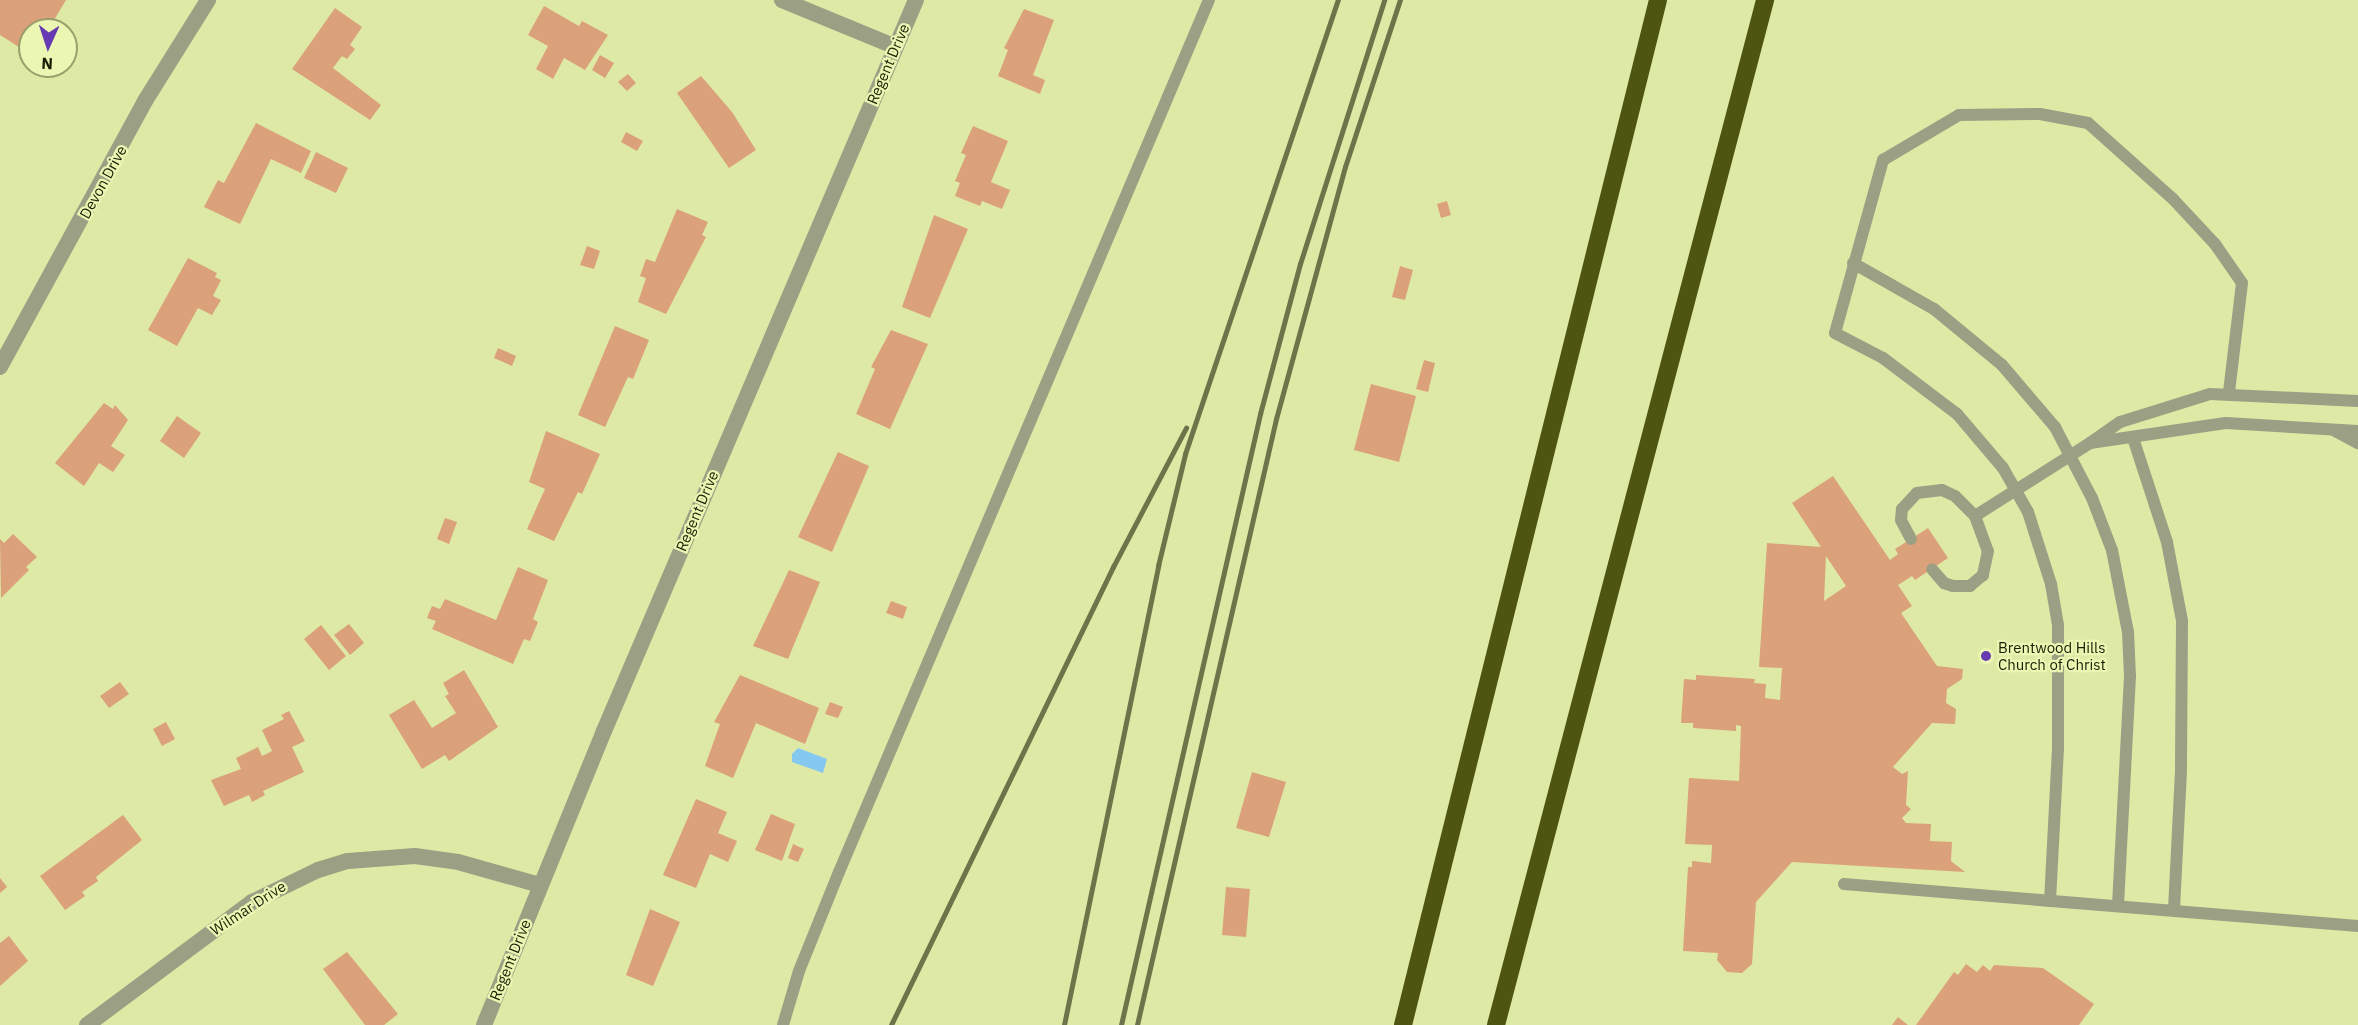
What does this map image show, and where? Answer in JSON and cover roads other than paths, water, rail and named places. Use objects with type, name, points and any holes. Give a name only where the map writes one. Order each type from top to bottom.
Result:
[{"type":"highway","points":[[1403,1025],[1658,0]]},
{"type":"highway","points":[[1496,1025],[1765,0]]},
{"type":"street","name":"Devon Drive","points":[[0,367],[145,101],[208,0]]},
{"type":"street","points":[[782,0],[896,46]]},
{"type":"street","name":"Regent Drive","points":[[484,1025],[540,885],[916,0]]},
{"type":"street","name":"Wilmar Drive","points":[[87,1025],[252,902],[318,870],[348,861],[415,856],[469,865],[540,885]]},
{"type":"lane","points":[[783,1025],[799,971],[839,872],[1209,0]]},
{"type":"lane","points":[[2050,901],[2058,749],[2058,625],[2042,551],[2028,512],[2016,490],[1978,438],[1936,396],[1883,358],[1835,333],[1879,168],[1896,150],[1959,114],[2040,114],[2082,120],[2173,199],[2215,244],[2242,283],[2229,392]]},
{"type":"lane","points":[[1853,263],[1934,309],[1971,337],[2035,401],[2072,455],[2112,550],[2128,632],[2130,676],[2118,906]]},
{"type":"lane","points":[[1975,516],[2120,422],[2153,409],[2229,392],[2358,401]]},
{"type":"lane","points":[[2090,443],[2226,423],[2358,431]]},
{"type":"lane","points":[[2331,429],[2358,443]]},
{"type":"lane","points":[[2133,438],[2167,542],[2182,621],[2182,760],[2174,910]]},
{"type":"lane","points":[[1911,539],[1901,520],[1902,509],[1917,493],[1942,490],[1955,496],[1975,516],[1988,551],[1983,575],[1970,586],[1953,586],[1944,584],[1932,569]]},
{"type":"lane","points":[[1844,884],[2358,926]]},
{"type":"water","points":[[798,748],[827,759],[823,773],[792,762],[792,754]]},
{"type":"railway","points":[[1064,1025],[1158,566],[1185,454],[1338,0]]},
{"type":"railway","points":[[1121,1025],[1260,414],[1300,264],[1384,0]]},
{"type":"railway","points":[[1137,1025],[1276,419],[1345,167],[1400,0]]},
{"type":"railway","points":[[891,1025],[1113,567],[1186,428]]},
{"type":"place","name":"Brentwood Hills Church of Christ","points":[[1986,656]]}]
